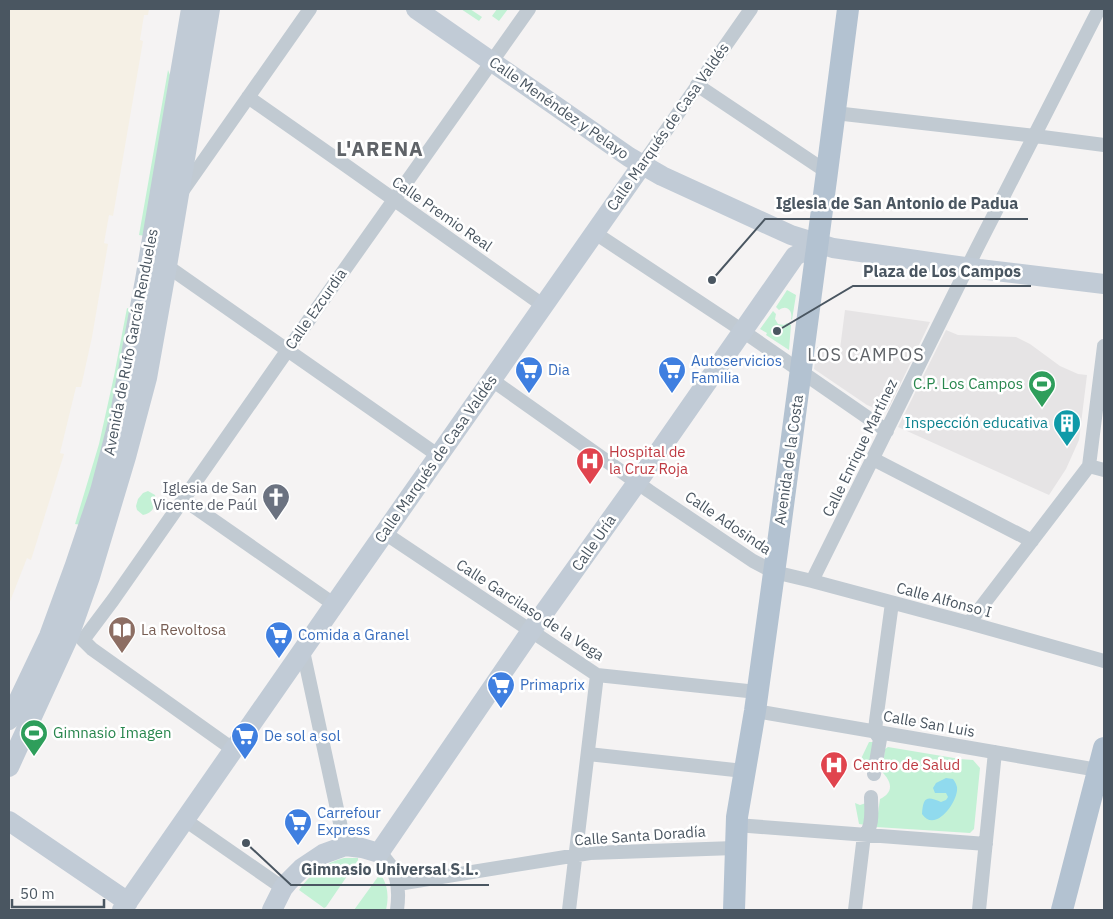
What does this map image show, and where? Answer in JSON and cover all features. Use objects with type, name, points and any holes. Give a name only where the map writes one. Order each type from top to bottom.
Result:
[{"type":"main road","name":"Avenida de la Costa","points":[[734,910],[736,825],[774,572],[848,9]]},
{"type":"main road","points":[[1062,910],[1101,771],[1104,748]]},
{"type":"street","name":"Avenida de Rufo García Rendueles","points":[[9,720],[49,636],[100,491],[120,419],[191,9]]},
{"type":"street","name":"Avenida de Rufo García Rendueles","points":[[76,638],[85,590],[126,457],[147,378],[180,196],[210,9]]},
{"type":"street","points":[[180,196],[310,9]]},
{"type":"street","name":"Calle Menéndez y Pelayo","points":[[416,9],[642,165],[791,235],[834,248],[968,268],[1104,284]]},
{"type":"street","name":"Calle Ezcurdia","points":[[9,767],[76,638],[104,611],[393,199],[529,9]]},
{"type":"street","name":"Calle Enrique Martínez","points":[[812,581],[1099,9]]},
{"type":"street","name":"Calle Marqués de Casa Valdés","points":[[125,906],[595,233],[748,10]]},
{"type":"street","points":[[697,85],[827,172]]},
{"type":"street","name":"Calle Premio Real","points":[[248,97],[544,306]]},
{"type":"street","points":[[835,112],[1104,145]]},
{"type":"street","points":[[595,233],[742,331],[886,432]]},
{"type":"street","name":"Calle Uría","points":[[379,853],[531,631],[795,256],[818,244]]},
{"type":"street","points":[[168,266],[439,456]]},
{"type":"street","points":[[969,623],[1089,466],[1104,346]]},
{"type":"street","name":"Calle Adosinda","points":[[492,380],[752,561],[774,572]]},
{"type":"street","points":[[873,459],[1032,541]]},
{"type":"street","points":[[1089,466],[1104,470]]},
{"type":"street","points":[[183,499],[335,605]]},
{"type":"street","name":"Calle Garcilaso de la Vega","points":[[384,534],[597,675],[756,701]]},
{"type":"street","name":"Calle Alfonso I","points":[[774,572],[969,623],[1104,661]]},
{"type":"street","points":[[85,590],[86,600],[91,607],[98,611],[104,611]]},
{"type":"street","points":[[874,774],[880,739],[875,732],[892,603]]},
{"type":"street","points":[[49,636],[59,635],[76,638],[234,750]]},
{"type":"street","points":[[303,652],[345,846]]},
{"type":"street","points":[[569,910],[597,675]]},
{"type":"street","name":"Calle San Luis","points":[[756,701],[875,732],[1101,771]]},
{"type":"street","points":[[979,910],[995,752]]},
{"type":"street","points":[[588,754],[744,771]]},
{"type":"street","points":[[855,910],[864,835],[868,832],[870,825],[871,797]]},
{"type":"street","points":[[185,820],[283,888]]},
{"type":"street","points":[[9,821],[125,906]]},
{"type":"street","points":[[736,825],[986,844]]},
{"type":"street","points":[[272,910],[283,888],[302,868],[324,854],[345,846],[379,853],[387,860],[394,871],[398,884],[397,910]]},
{"type":"street","name":"Calle Santa Doradía","points":[[398,884],[590,854],[735,848]]},
{"type":"shaded area","points":[[845,310],[930,322],[888,410],[885,412],[867,405],[814,369],[817,347],[840,349]]},
{"type":"shaded area","points":[[946,330],[958,335],[1016,337],[1030,344],[1060,366],[1078,374],[1087,375],[1079,440],[1066,469],[1049,495],[898,427]]},
{"type":"green space","points":[[461,9],[470,9],[482,17],[479,21]]},
{"type":"green space","points":[[497,9],[508,9],[499,21],[492,16]]},
{"type":"green space","points":[[168,70],[172,80],[145,236],[139,235]]},
{"type":"green space","points":[[787,290],[796,295],[792,320],[789,309],[782,308],[779,310],[776,307]]},
{"type":"green space","points":[[127,308],[132,310],[104,446],[81,525],[75,524],[99,444]]},
{"type":"green space","points":[[773,311],[776,314],[775,319],[778,324],[784,325],[787,323],[791,325],[789,350],[760,329]]},
{"type":"green space","points":[[148,491],[155,495],[154,508],[143,515],[137,510],[136,506],[138,499],[143,493]]},
{"type":"green space","points":[[869,742],[875,742],[869,764],[859,763]]},
{"type":"green space","points":[[888,747],[973,760],[980,768],[974,829],[970,833],[876,827],[880,799],[888,793],[890,787],[888,779],[882,772],[885,749]]},
{"type":"green space","points":[[855,803],[860,805],[866,803],[866,825],[859,824]]},
{"type":"green space","points":[[344,858],[358,858],[358,860],[326,907],[324,908],[299,890],[318,870]]},
{"type":"green space","points":[[380,874],[385,882],[387,891],[386,910],[354,910]]},
{"type":"sand","points":[[9,9],[149,9],[148,15],[144,15],[140,40],[143,41],[113,216],[109,215],[104,243],[108,244],[92,337],[81,387],[76,387],[60,453],[64,454],[31,560],[27,558],[9,604]]},
{"type":"water","points":[[946,778],[953,779],[956,784],[957,793],[954,800],[939,818],[927,819],[922,814],[924,801],[926,799],[941,802],[946,800],[948,797],[946,793],[935,793],[933,788],[936,783]]},
{"type":"place","name":"Iglesia de San Antonio de Padua","points":[[712,280]]},
{"type":"place","name":"Plaza de Los Campos","points":[[777,331]]},
{"type":"place","name":"Dia","points":[[529,394]]},
{"type":"place","name":"Autoservicios Familia","points":[[672,394]]},
{"type":"place","name":"C.P. Los Campos","points":[[1042,408]]},
{"type":"place","name":"Inspección educativa","points":[[1067,447]]},
{"type":"place","name":"Hospital de la Cruz Roja","points":[[590,485]]},
{"type":"place","name":"Iglesia de San Vicente de Paúl","points":[[276,521]]},
{"type":"place","name":"La Revoltosa","points":[[122,654]]},
{"type":"place","name":"Comida a Granel","points":[[279,659]]},
{"type":"place","name":"Primaprix","points":[[501,709]]},
{"type":"place","name":"Gimnasio Imagen","points":[[34,757]]},
{"type":"place","name":"De sol a sol","points":[[245,760]]},
{"type":"place","name":"Centro de Salud","points":[[834,789]]},
{"type":"place","name":"Gimnasio Universal S.L.","points":[[246,843]]},
{"type":"place","name":"Carrefour Express","points":[[298,846]]},
{"type":"district","name":"L'ARENA","points":[[380,149]]},
{"type":"district","name":"LOS CAMPOS","points":[[866,355]]}]
